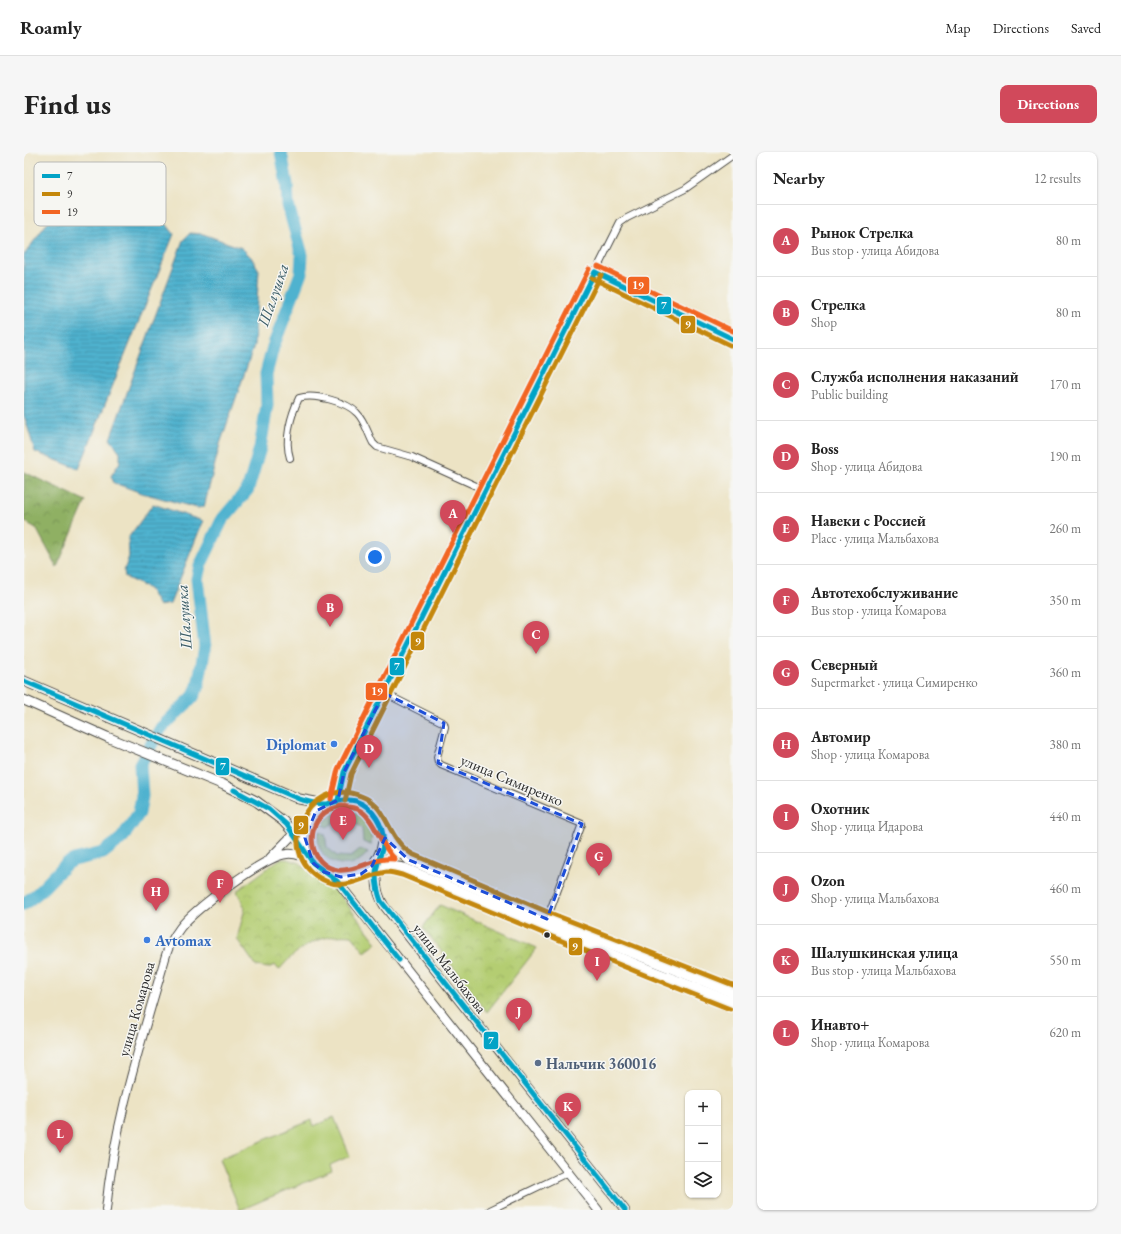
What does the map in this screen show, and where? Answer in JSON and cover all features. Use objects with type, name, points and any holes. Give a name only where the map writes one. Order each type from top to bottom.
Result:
[{"type":"main road","points":[[24,681],[298,799],[326,804]]},
{"type":"main road","points":[[24,700],[107,737],[195,773],[256,801],[276,814],[294,833],[311,860]]},
{"type":"main road","points":[[268,861],[316,811],[326,804],[338,800],[349,799],[360,802],[369,808],[377,817],[390,844],[409,860],[547,919],[733,993]]},
{"type":"main road","points":[[311,860],[304,838],[310,819],[316,811]]},
{"type":"main road","points":[[361,874],[372,866],[379,855],[382,846],[381,827]]},
{"type":"main road","points":[[268,861],[281,855],[296,854],[311,860],[337,881],[598,1210]]},
{"type":"main road","name":"улица Мальбахова","points":[[379,855],[377,867],[378,894],[388,912],[625,1210]]},
{"type":"main road","name":"улица Комарова","points":[[106,1210],[116,1142],[126,1092],[171,941],[180,927],[196,912],[268,861]]},
{"type":"main road","points":[[331,875],[351,877],[385,865],[404,868],[650,970],[733,1002]]},
{"type":"street","points":[[338,800],[344,772],[621,221],[685,189],[733,155]]},
{"type":"street","points":[[595,272],[733,339]]},
{"type":"street","points":[[290,458],[287,449],[289,433],[293,413],[299,398],[304,396],[331,400],[345,405],[357,412],[373,443],[377,447],[412,457],[485,490]]},
{"type":"street","name":"улица Симиренко","points":[[384,693],[444,723],[445,727],[437,757],[438,762],[441,765],[582,824],[547,919]]},
{"type":"street","points":[[490,1210],[569,1172]]},
{"type":"highlighted area","points":[[384,693],[444,723],[438,763],[582,824],[547,919],[409,860],[385,838],[372,866],[361,874],[341,877],[324,872],[313,863],[305,838],[316,811],[338,800],[344,772]]},
{"type":"green space","points":[[24,472],[86,501],[57,567],[36,528],[24,521]]},
{"type":"green space","points":[[346,811],[358,815],[366,822],[371,832],[371,845],[363,842],[362,829],[352,820],[338,819],[328,827],[321,824],[332,815]]},
{"type":"green space","points":[[319,831],[325,834],[327,847],[337,856],[350,857],[360,849],[368,852],[360,860],[352,863],[343,864],[334,862],[321,850],[318,842]]},
{"type":"green space","points":[[280,859],[287,859],[300,863],[315,877],[335,889],[377,943],[365,952],[352,936],[330,937],[320,939],[302,948],[279,970],[275,965],[268,968],[256,966],[237,939],[245,908],[237,891]]},
{"type":"green space","points":[[440,905],[537,948],[487,1012],[423,927]]},
{"type":"green space","points":[[334,1117],[350,1156],[330,1165],[332,1171],[240,1210],[219,1159],[312,1120],[314,1126]]},
{"type":"water","points":[[166,224],[174,234],[79,469],[35,452],[24,415],[24,255],[45,226],[166,226]]},
{"type":"water","points":[[190,233],[203,234],[242,248],[251,257],[259,270],[254,346],[220,444],[204,507],[197,508],[142,493],[114,483],[111,476],[120,462],[120,452],[110,439],[183,240]]},
{"type":"water","points":[[153,504],[203,521],[170,604],[159,606],[149,589],[125,577],[124,571],[129,556],[128,538]]},
{"type":"waterway","name":"Шалушка","points":[[24,904],[39,892],[66,864],[74,860],[103,853],[122,838],[139,813],[142,796],[140,764],[161,728],[193,697],[198,686],[205,647],[197,579],[200,566],[222,520],[248,489],[260,448],[267,405],[266,374],[273,347],[301,273],[302,255],[288,205],[287,184],[281,152]]},
{"type":"transit line","name":"19","points":[[598,266],[733,331]]},
{"type":"transit line","name":"19","points":[[331,799],[338,769],[589,269]]},
{"type":"transit line","name":"7","points":[[595,272],[733,339]]},
{"type":"transit line","name":"7","points":[[338,800],[344,772],[595,272]]},
{"type":"transit line","name":"9","points":[[345,801],[351,774],[601,275]]},
{"type":"transit line","name":"9","points":[[592,278],[730,345]]},
{"type":"transit line","name":"7","points":[[24,681],[299,799],[312,803],[323,804],[352,800],[362,804],[373,812],[380,824],[383,837],[383,844],[376,874],[377,888],[381,901],[625,1210]]},
{"type":"transit line","name":"7","points":[[234,790],[269,809],[287,825],[313,863],[337,881],[399,960]]},
{"type":"transit line","name":"9","points":[[730,1009],[402,875],[387,872],[351,883],[336,884],[328,882],[310,871],[301,856],[298,839],[301,822],[310,808],[324,797],[341,792],[361,796],[377,807],[397,840],[412,854],[550,913],[733,985]]},
{"type":"transit line","name":"19","points":[[341,806],[355,808],[363,812],[373,824],[385,847],[395,859],[380,860],[353,869],[345,870],[338,870],[328,867],[320,861],[312,844],[315,825],[321,816],[329,810],[341,806]]},
{"type":"place","name":"Рынок Стрелка","points":[[453,533]]},
{"type":"place","name":"Стрелка","points":[[330,627]]},
{"type":"place","name":"Служба исполнения наказаний","points":[[536,654]]},
{"type":"place","name":"Diplomat","points":[[334,744]]},
{"type":"place","name":"Boss","points":[[369,768]]},
{"type":"place","name":"Навеки с Россией","points":[[343,840]]},
{"type":"place","name":"Северный","points":[[599,876]]},
{"type":"place","name":"Автотехобслуживание","points":[[220,903]]},
{"type":"place","name":"Автомир","points":[[156,911]]},
{"type":"place","name":"Avtomax","points":[[147,940]]},
{"type":"place","name":"Охотник","points":[[597,981]]},
{"type":"place","name":"Ozon","points":[[519,1031]]},
{"type":"place","name":"Нальчик 360016","points":[[538,1063]]},
{"type":"place","name":"Шалушкинская улица","points":[[568,1126]]},
{"type":"place","name":"Инавто+","points":[[60,1153]]}]
